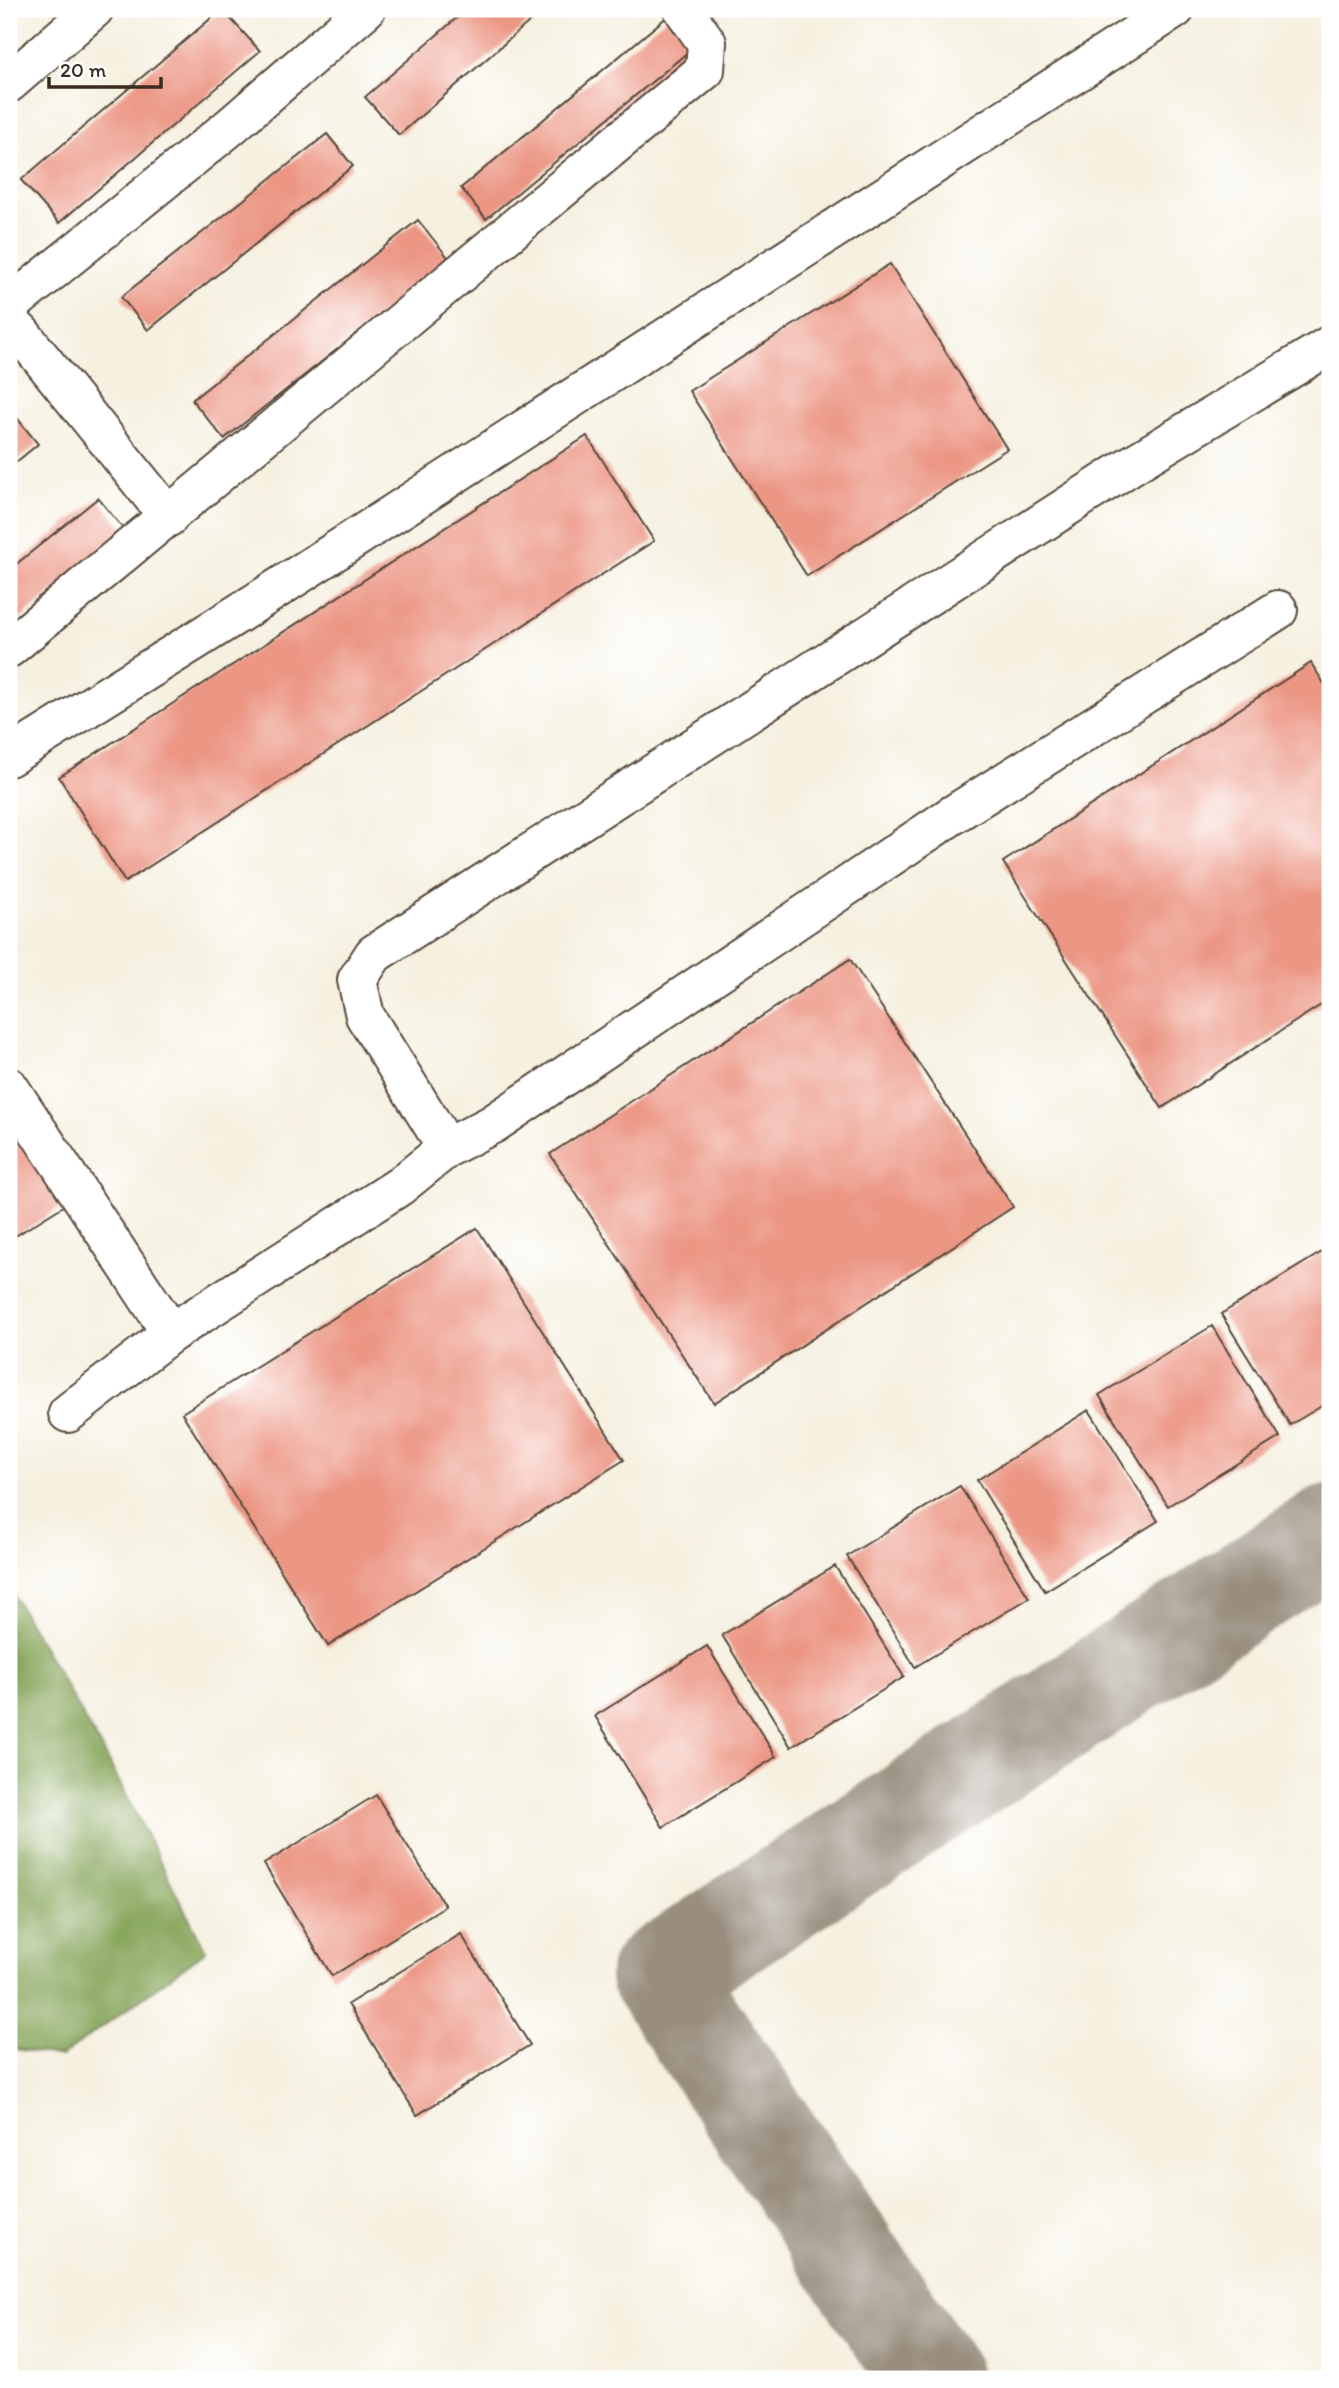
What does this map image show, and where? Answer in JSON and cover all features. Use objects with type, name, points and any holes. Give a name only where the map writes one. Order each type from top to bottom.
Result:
[{"type":"street","points":[[9,83],[94,9]]},
{"type":"street","points":[[9,306],[230,127],[366,9]]},
{"type":"street","points":[[9,648],[705,69],[707,43],[683,9]]},
{"type":"street","points":[[9,757],[267,595],[1175,9]]},
{"type":"street","points":[[9,323],[20,332],[169,517]]},
{"type":"street","points":[[447,1148],[365,1016],[357,980],[374,954],[1130,466],[1330,345]]},
{"type":"street","points":[[68,1413],[171,1333],[400,1186],[447,1148],[493,1124],[954,814],[1278,610]]},
{"type":"street","points":[[9,1087],[171,1333]]},
{"type":"green space","points":[[9,1588],[106,1756],[206,1951],[61,2057],[9,2048]]},
{"type":"building","points":[[222,9],[260,51],[59,223],[21,180]]},
{"type":"building","points":[[467,9],[544,9],[399,135],[365,97]]},
{"type":"building","points":[[668,16],[694,47],[486,219],[461,188]]},
{"type":"building","points":[[327,134],[353,166],[148,330],[121,297]]},
{"type":"building","points":[[418,220],[450,260],[224,439],[192,400]]},
{"type":"building","points":[[890,264],[1007,449],[807,576],[689,391]]},
{"type":"building","points":[[9,408],[38,444],[9,468]]},
{"type":"building","points":[[587,436],[654,541],[125,882],[59,777]]},
{"type":"building","points":[[98,498],[126,532],[9,628],[9,570]]},
{"type":"building","points":[[1311,663],[1330,693],[1330,999],[1162,1108],[1003,862]]},
{"type":"building","points":[[850,959],[1013,1207],[714,1403],[550,1154]]},
{"type":"building","points":[[9,1116],[65,1205],[9,1240]]},
{"type":"building","points":[[477,1228],[624,1460],[328,1646],[182,1413]]},
{"type":"building","points":[[1330,1247],[1330,1401],[1290,1425],[1221,1314]]},
{"type":"building","points":[[1212,1326],[1280,1437],[1168,1506],[1099,1395]]},
{"type":"building","points":[[1089,1410],[1158,1521],[1045,1591],[977,1480]]},
{"type":"building","points":[[960,1486],[1029,1598],[915,1667],[847,1556]]},
{"type":"building","points":[[835,1566],[904,1677],[791,1747],[722,1635]]},
{"type":"building","points":[[707,1646],[776,1757],[663,1827],[595,1716]]},
{"type":"building","points":[[376,1795],[445,1906],[332,1976],[264,1864]]},
{"type":"building","points":[[461,1934],[530,2045],[417,2115],[348,2004]]},
{"type":"taxiway","points":[[932,2379],[660,1975],[1330,1534]]}]
